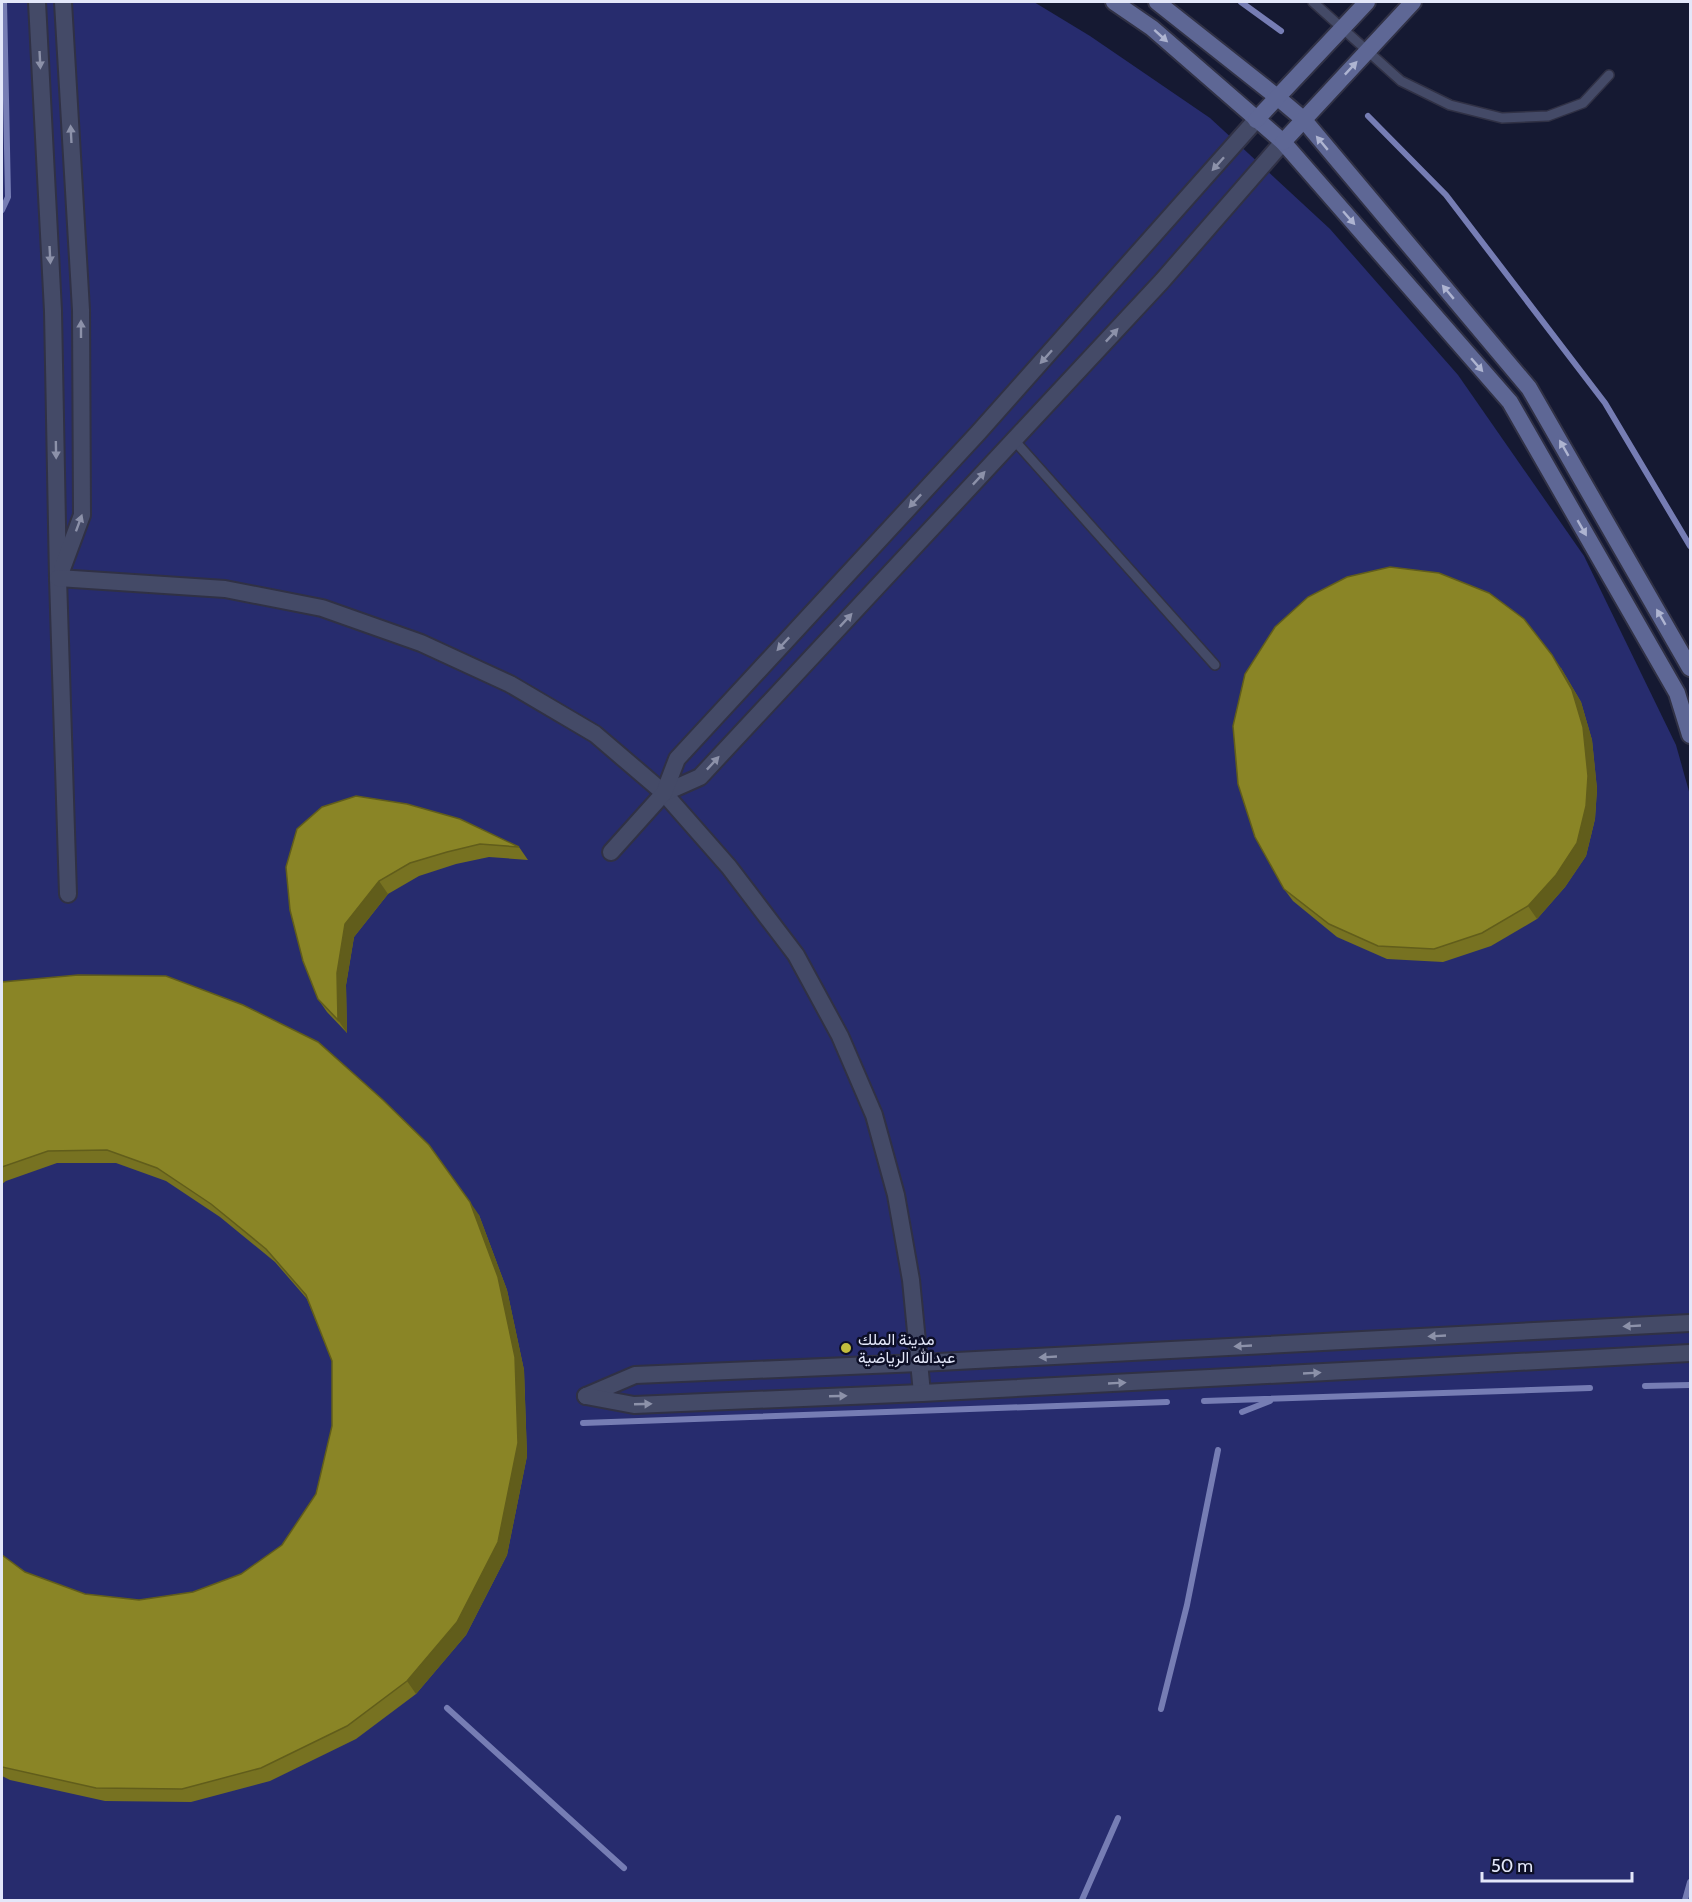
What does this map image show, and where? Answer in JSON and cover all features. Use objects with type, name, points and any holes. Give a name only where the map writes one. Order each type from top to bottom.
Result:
[{"type":"main road","points":[[1114,2],[1152,28],[1283,142],[1510,402],[1677,693],[1690,735]]},
{"type":"main road","points":[[1157,2],[1277,96],[1303,120],[1529,388],[1690,668]]},
{"type":"main road","points":[[1257,120],[1367,2]]},
{"type":"main road","points":[[1283,142],[1413,2]]},
{"type":"street","points":[[37,2],[53,311],[58,578],[68,894]]},
{"type":"street","points":[[58,578],[82,515],[81,310],[63,2]]},
{"type":"street","points":[[611,852],[664,793],[677,759],[978,433],[1257,120]]},
{"type":"street","points":[[664,793],[700,777],[1162,281],[1283,142]]},
{"type":"street","points":[[58,578],[225,589],[322,608],[388,631],[421,643],[519,689],[595,734],[664,793],[729,867],[796,955],[840,1036],[874,1115],[896,1195],[911,1280],[922,1393]]},
{"type":"street","points":[[1690,1323],[919,1363],[635,1375],[586,1396],[634,1405],[922,1393],[1690,1353]]},
{"type":"lane","points":[[1313,2],[1401,81],[1450,105],[1502,118],[1548,116],[1583,103],[1609,75]]},
{"type":"lane","points":[[1014,440],[1215,664]]},
{"type":"shaded area","name":"مدينة الملك عبدالله الرياضية","points":[[2,2],[1034,2],[1090,36],[1210,118],[1330,229],[1458,375],[1584,556],[1676,745],[1690,795],[1690,1900],[2,1900]]},
{"type":"building","points":[[1390,567],[1439,573],[1489,593],[1524,619],[1552,655],[1572,690],[1583,727],[1588,776],[1586,806],[1577,843],[1556,875],[1528,906],[1482,933],[1434,949],[1378,946],[1329,924],[1284,889],[1255,837],[1238,784],[1233,726],[1245,674],[1275,627],[1308,597],[1347,577]]},
{"type":"building","points":[[356,796],[407,804],[460,819],[519,847],[480,844],[447,852],[410,863],[379,881],[345,924],[337,973],[338,1020],[318,999],[303,961],[290,910],[286,867],[297,829],[322,807]]},
{"type":"building","points":[[78,975],[166,976],[243,1005],[318,1042],[429,1145],[470,1202],[498,1277],[515,1357],[518,1443],[498,1542],[457,1622],[407,1681],[347,1726],[261,1768],[182,1789],[96,1788],[2,1767],[2,1555],[25,1572],[85,1594],[139,1600],[193,1592],[241,1574],[282,1545],[316,1494],[332,1426],[332,1361],[306,1295],[266,1249],[211,1204],[157,1168],[107,1150],[48,1151],[2,1167],[2,982]]},
{"type":"waterway","points":[[2,210],[8,197],[4,2]]},
{"type":"waterway","points":[[1241,2],[1281,31]]},
{"type":"waterway","points":[[1368,116],[1446,195],[1605,403],[1690,546]]},
{"type":"waterway","points":[[1645,1386],[1690,1385]]},
{"type":"waterway","points":[[1204,1401],[1590,1388]]},
{"type":"waterway","points":[[1242,1412],[1270,1401]]},
{"type":"waterway","points":[[583,1423],[1167,1402]]},
{"type":"waterway","points":[[1161,1709],[1187,1605],[1218,1450]]},
{"type":"waterway","points":[[447,1708],[624,1868]]},
{"type":"waterway","points":[[1082,1900],[1118,1818]]},
{"type":"waterway","points":[[1685,1900],[1690,1882]]},
{"type":"place","name":"مدينة الملك عبدالله الرياضية","points":[[846,1348]]}]
